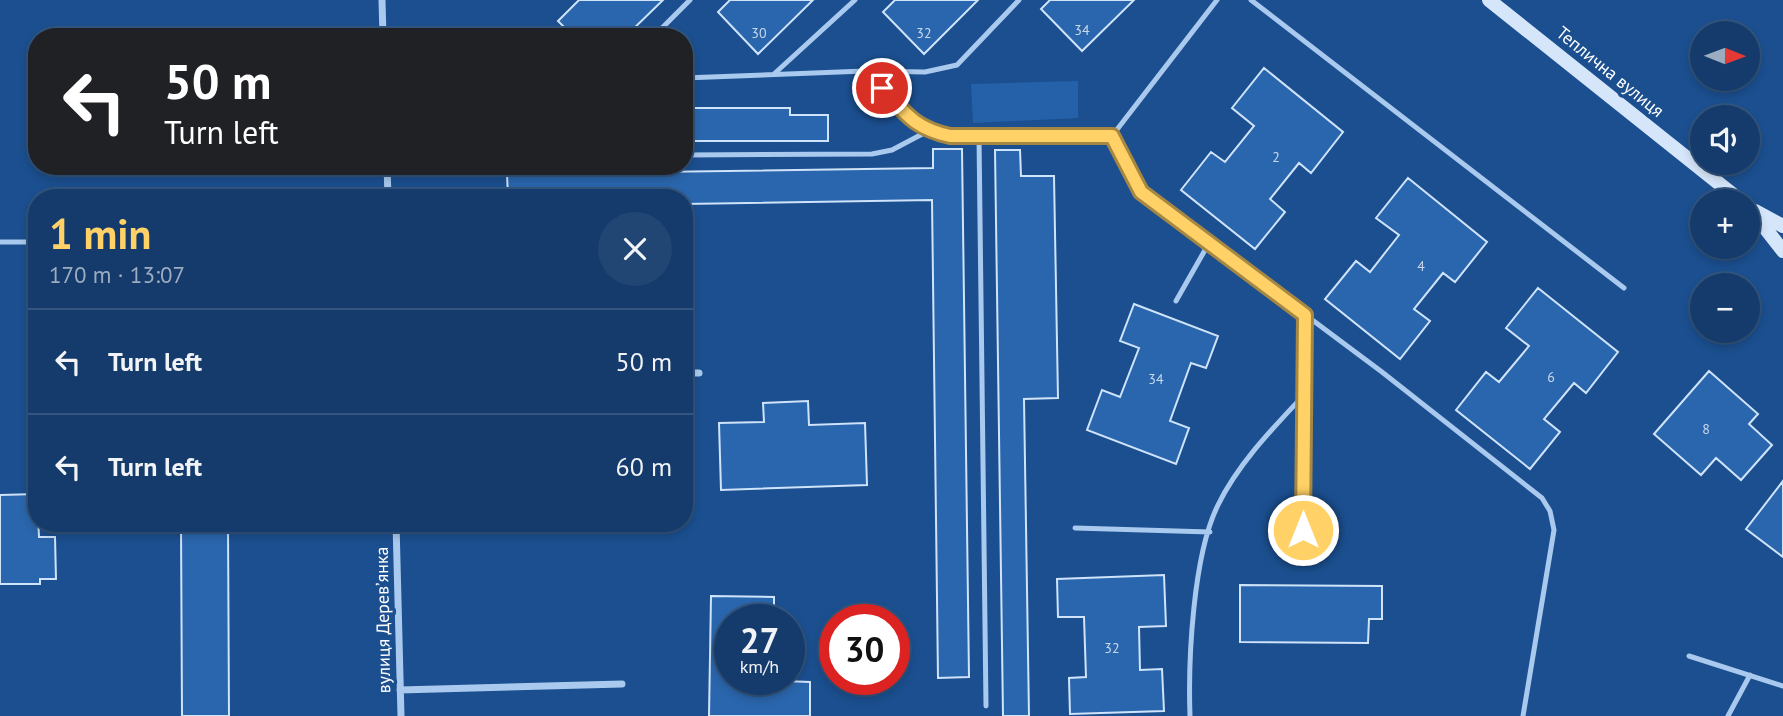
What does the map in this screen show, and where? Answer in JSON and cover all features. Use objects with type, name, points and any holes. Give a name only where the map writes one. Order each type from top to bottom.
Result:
[{"type":"main road","name":"Теплична вулиця","points":[[1489,0],[1725,189]]},
{"type":"main road","name":"Теплична вулиця","points":[[1760,214],[1783,226]]},
{"type":"main road","name":"Теплична вулиця","points":[[1760,223],[1783,251]]},
{"type":"street","points":[[382,0],[383,28]]},
{"type":"street","points":[[693,373],[699,373]]},
{"type":"street","points":[[1303,396],[1303,530]]},
{"type":"street","name":"вулиця Деревʼянка","points":[[396,532],[401,716]]},
{"type":"street","points":[[400,690],[622,684]]},
{"type":"lane","points":[[662,28],[690,0]]},
{"type":"lane","points":[[774,74],[855,0]]},
{"type":"lane","points":[[693,78],[865,71],[925,72],[957,65],[1019,0]]},
{"type":"lane","points":[[1112,136],[1217,0]]},
{"type":"lane","points":[[1251,0],[1624,288]]},
{"type":"lane","points":[[865,71],[915,122],[928,131],[979,137],[1112,136]]},
{"type":"lane","points":[[693,155],[872,154],[892,150],[928,131]]},
{"type":"lane","points":[[1112,136],[1141,192],[1538,493],[1550,511],[1554,530],[1523,716]]},
{"type":"lane","points":[[979,137],[986,706]]},
{"type":"lane","points":[[0,242],[28,242]]},
{"type":"lane","points":[[1176,301],[1209,243]]},
{"type":"lane","points":[[1190,716],[1198,574],[1217,506],[1262,439],[1303,396],[1305,315]]},
{"type":"lane","points":[[1075,528],[1210,532]]},
{"type":"lane","points":[[1689,656],[1783,686]]},
{"type":"lane","points":[[1728,716],[1750,675]]},
{"type":"shaded area","points":[[1078,81],[1078,118],[973,123],[971,84]]},
{"type":"building","points":[[579,0],[663,0],[634,28],[565,28],[558,21]]},
{"type":"building","points":[[730,0],[813,0],[758,54],[718,12]]},
{"type":"building","points":[[895,0],[978,0],[924,54],[883,12]]},
{"type":"building","points":[[1050,0],[1134,0],[1082,51],[1041,9]]},
{"type":"building","points":[[1264,68],[1343,132],[1311,173],[1299,163],[1270,199],[1285,212],[1255,249],[1181,190],[1211,152],[1225,162],[1254,126],[1232,108]]},
{"type":"building","points":[[693,108],[790,108],[790,115],[828,115],[828,141],[693,141]]},
{"type":"building","points":[[933,149],[962,149],[969,677],[938,678],[932,200],[693,204],[693,189],[508,189],[507,175],[693,175],[693,171],[933,168]]},
{"type":"building","points":[[995,150],[1020,150],[1021,176],[1054,176],[1058,398],[1024,399],[1029,716],[1003,716]]},
{"type":"building","points":[[1408,178],[1487,242],[1455,282],[1443,273],[1414,309],[1430,321],[1400,359],[1325,299],[1356,261],[1370,272],[1399,235],[1376,218]]},
{"type":"building","points":[[1538,288],[1618,352],[1586,393],[1574,383],[1544,419],[1560,432],[1530,469],[1456,410],[1486,372],[1499,382],[1529,346],[1506,328]]},
{"type":"building","points":[[1134,304],[1218,336],[1206,368],[1191,363],[1170,421],[1189,428],[1176,464],[1087,430],[1102,390],[1120,397],[1139,348],[1120,341]]},
{"type":"building","points":[[1709,371],[1758,414],[1749,424],[1772,445],[1741,480],[1716,458],[1701,475],[1654,434]]},
{"type":"building","points":[[808,401],[809,425],[865,423],[867,485],[721,490],[719,423],[764,422],[763,403]]},
{"type":"building","points":[[1783,481],[1783,557],[1746,529]]},
{"type":"building","points":[[28,494],[28,532],[39,532],[39,537],[55,537],[56,579],[40,579],[40,584],[0,584],[0,495]]},
{"type":"building","points":[[181,532],[228,532],[229,716],[182,716]]},
{"type":"building","points":[[1164,575],[1166,626],[1139,627],[1140,670],[1162,669],[1164,711],[1070,714],[1069,678],[1086,677],[1084,617],[1058,617],[1057,579]]},
{"type":"building","points":[[1240,585],[1382,586],[1382,619],[1369,619],[1368,643],[1240,642]]},
{"type":"building","points":[[711,596],[774,597],[774,604],[714,604],[714,695],[805,695],[805,682],[810,682],[810,716],[709,716]]},
{"type":"route","points":[[882,88],[915,122],[928,131],[950,136],[1112,136],[1141,192],[1305,315],[1303,530]]}]
